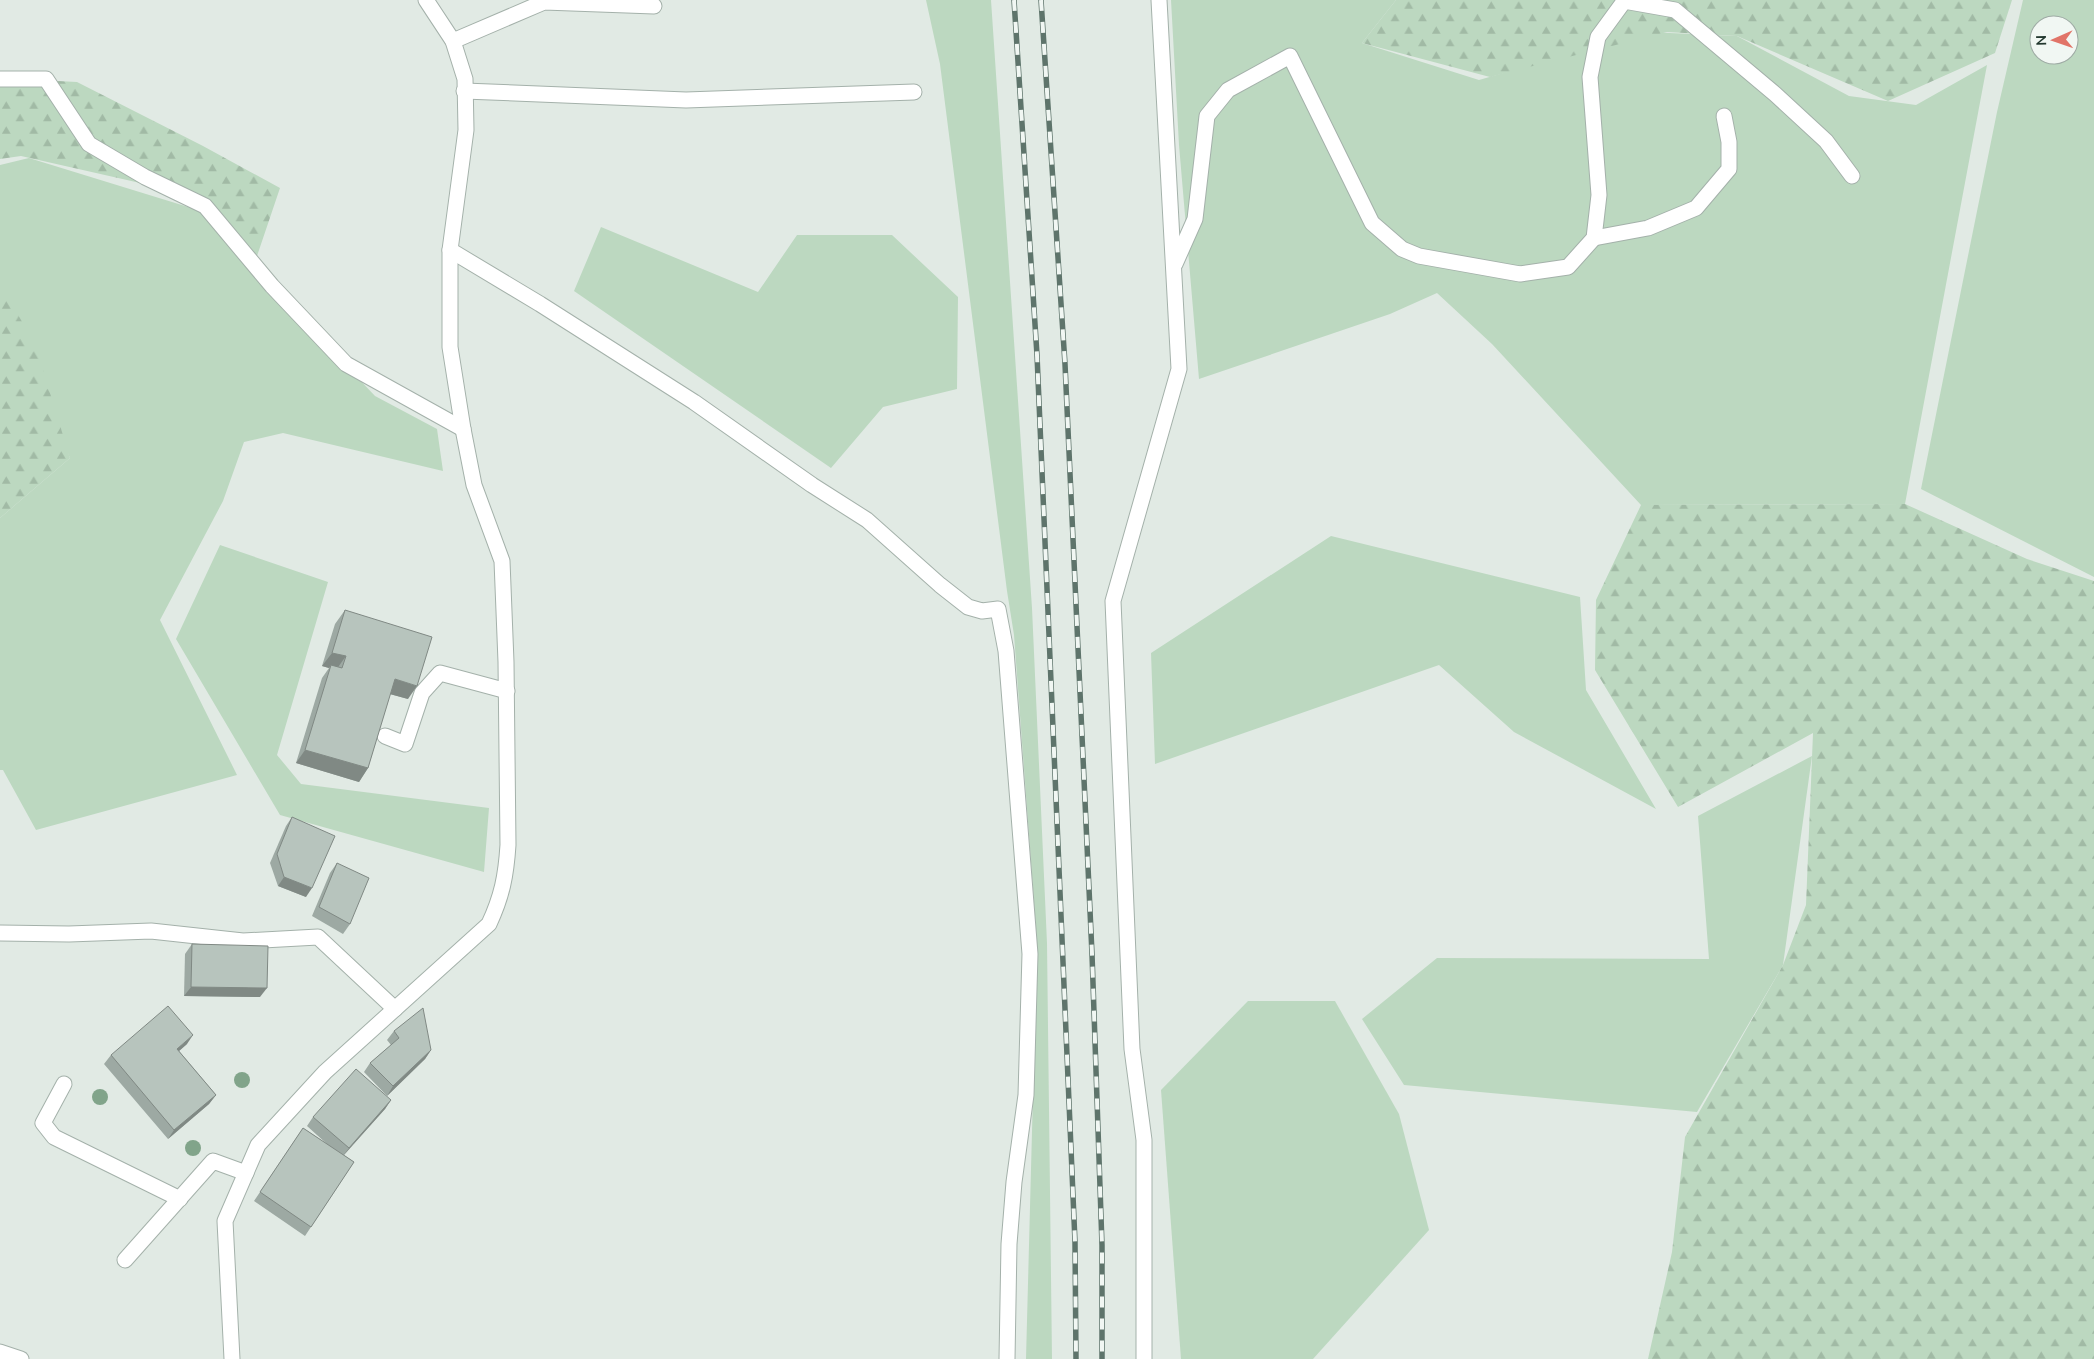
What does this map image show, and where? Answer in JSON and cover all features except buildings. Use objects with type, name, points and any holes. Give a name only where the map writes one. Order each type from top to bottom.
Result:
[{"type":"street","points":[[232,1359],[224,1221],[258,1145],[325,1072],[489,924],[500,899],[507,873],[507,691],[502,561],[474,485],[462,429],[450,347],[450,250],[466,130],[465,79],[453,41],[426,0]]},
{"type":"street","points":[[1144,1359],[1144,1140],[1132,1049],[1113,601],[1179,369],[1159,0]]},
{"type":"street","points":[[1174,267],[1195,219],[1207,116],[1228,90],[1290,56],[1372,223],[1402,249],[1419,256],[1520,274],[1568,267],[1594,238],[1599,195],[1590,77],[1598,37],[1624,1],[1675,10],[1775,94],[1826,141],[1852,176]]},
{"type":"street","points":[[453,41],[544,2],[654,6]]},
{"type":"street","points":[[0,79],[46,79],[89,144],[145,177],[205,206],[272,286],[346,364],[462,429]]},
{"type":"street","points":[[464,91],[686,100],[914,92]]},
{"type":"street","points":[[1594,238],[1648,228],[1696,208],[1729,169],[1729,142],[1724,116]]},
{"type":"street","points":[[450,250],[540,304],[694,402],[812,485],[867,520],[940,585],[968,607],[982,611],[998,609],[1006,651],[1030,954],[1026,1095],[1014,1182],[1009,1244],[1007,1359]]},
{"type":"street","points":[[385,736],[405,744],[422,693],[440,673],[507,691]]},
{"type":"street","points":[[0,933],[69,934],[151,931],[243,941],[318,937],[395,1009]]},
{"type":"street","points":[[64,1084],[43,1123],[54,1137],[180,1199]]},
{"type":"street","points":[[126,1260],[213,1160],[246,1173]]},
{"type":"street","points":[[0,1352],[21,1359]]},
{"type":"green space","points":[[926,0],[991,0],[1032,608],[1047,943],[1052,1359],[1026,1359],[1037,942],[1014,635],[940,64]]},
{"type":"green space","points":[[1171,0],[1396,0],[1362,43],[1479,80],[1647,32],[1737,36],[1849,96],[1916,105],[1987,65],[1905,504],[1641,505],[1492,344],[1437,293],[1390,314],[1199,379],[1179,145]]},
{"type":"green space","points":[[1396,0],[2012,0],[1995,53],[1888,101],[1737,36],[1667,32],[1490,77],[1362,43]]},
{"type":"green space","points":[[2023,0],[2094,0],[2094,577],[1921,489],[1997,112]]},
{"type":"green space","points":[[0,78],[77,82],[203,146],[280,188],[257,256],[171,190],[21,156],[0,159]]},
{"type":"green space","points":[[29,158],[198,210],[375,396],[437,429],[443,471],[283,433],[244,442],[223,501],[160,620],[237,775],[36,830],[3,770],[0,770],[0,518],[70,458],[0,299],[0,165]]},
{"type":"green space","points":[[601,227],[758,292],[797,235],[892,235],[958,297],[957,389],[883,407],[831,468],[574,291]]},
{"type":"green space","points":[[0,284],[35,344],[70,458],[0,518]]},
{"type":"green space","points":[[1905,504],[2027,559],[2094,581],[2094,1359],[1648,1359],[1672,1252],[1685,1137],[1783,965],[1806,905],[1813,733],[1678,807],[1595,670],[1596,600],[1641,505]]},
{"type":"green space","points":[[1331,536],[1580,597],[1586,690],[1656,809],[1514,732],[1439,665],[1155,764],[1151,653]]},
{"type":"green space","points":[[220,545],[328,582],[277,755],[301,784],[489,808],[484,872],[280,815],[176,639]]},
{"type":"green space","points":[[1812,756],[1783,965],[1697,1112],[1404,1085],[1362,1019],[1437,958],[1709,959],[1698,816]]},
{"type":"green space","points":[[1248,1001],[1335,1001],[1399,1114],[1429,1230],[1313,1359],[1181,1359],[1161,1090]]},
{"type":"railway","points":[[1014,0],[1037,355],[1075,1242],[1076,1359]]},
{"type":"railway","points":[[1041,0],[1065,364],[1092,954],[1102,1245],[1102,1359]]}]
